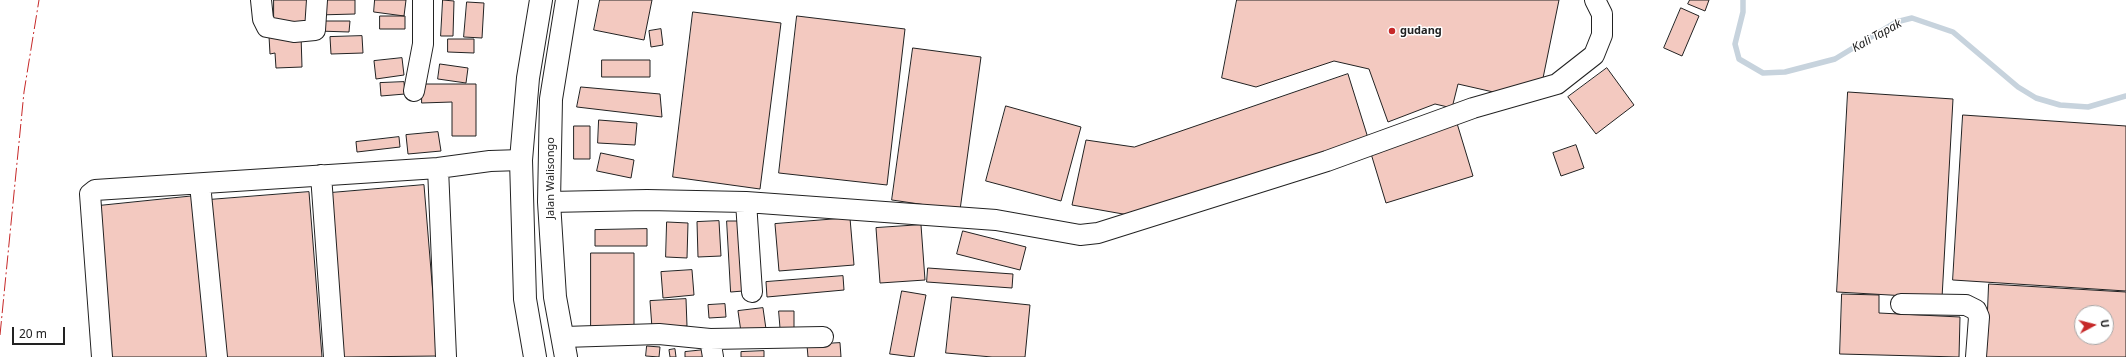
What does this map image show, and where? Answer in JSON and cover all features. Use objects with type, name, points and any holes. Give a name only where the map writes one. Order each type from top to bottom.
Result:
[{"type":"highway","points":[[535,357],[526,299],[521,160],[528,78],[542,0]]},
{"type":"highway","name":"Jalan Walisongo","points":[[565,347],[555,297],[549,202],[551,98],[567,0]]},
{"type":"street","points":[[261,0],[263,19],[267,27],[294,32],[315,30],[317,0]]},
{"type":"street","points":[[414,91],[423,44],[423,0]]},
{"type":"street","points":[[549,202],[647,200],[746,202],[996,220],[1080,235],[1098,233],[1327,161],[1473,108],[1557,84],[1594,54],[1602,35],[1602,14],[1595,0]]},
{"type":"street","points":[[102,357],[90,194],[98,189],[200,184],[438,168],[490,161],[521,160]]},
{"type":"street","points":[[438,168],[446,357]]},
{"type":"street","points":[[321,175],[334,357]]},
{"type":"street","points":[[200,184],[217,357]]},
{"type":"street","points":[[746,202],[752,292]]},
{"type":"street","points":[[1901,304],[1966,305],[1976,310],[1979,317],[1976,357]]},
{"type":"street","points":[[565,347],[659,334],[711,348],[823,338]]},
{"type":"building","points":[[274,0],[314,0],[314,27],[274,26]]},
{"type":"building","points":[[318,0],[355,0],[355,14],[318,15]]},
{"type":"building","points":[[375,0],[406,0],[404,16],[374,12]]},
{"type":"building","points":[[443,0],[454,1],[453,36],[441,36]]},
{"type":"building","points":[[600,0],[652,0],[644,40],[594,30]]},
{"type":"building","name":"gudang","points":[[1237,0],[1559,0],[1542,83],[1502,94],[1458,84],[1452,108],[1435,104],[1388,122],[1369,69],[1334,61],[1256,87],[1222,78]]},
{"type":"building","points":[[1690,0],[1709,0],[1705,11],[1688,4]]},
{"type":"building","points":[[467,2],[484,3],[482,38],[464,37]]},
{"type":"building","points":[[1681,8],[1699,16],[1682,56],[1664,48]]},
{"type":"building","points":[[693,12],[781,23],[760,189],[673,177]]},
{"type":"building","points":[[380,16],[405,16],[405,29],[380,29]]},
{"type":"building","points":[[797,16],[905,29],[887,185],[779,173]]},
{"type":"building","points":[[318,21],[350,21],[349,32],[318,31]]},
{"type":"building","points":[[661,29],[663,45],[651,47],[649,31]]},
{"type":"building","points":[[301,35],[302,67],[276,68],[275,53],[270,54],[269,36]]},
{"type":"building","points":[[362,36],[363,53],[331,54],[330,37]]},
{"type":"building","points":[[448,39],[474,39],[474,53],[448,52]]},
{"type":"building","points":[[913,48],[981,57],[960,210],[892,200]]},
{"type":"building","points":[[402,58],[404,75],[376,79],[374,61]]},
{"type":"building","points":[[602,60],[650,60],[650,77],[602,77]]},
{"type":"building","points":[[440,64],[468,68],[466,83],[438,79]]},
{"type":"building","points":[[1607,68],[1634,105],[1596,134],[1568,97]]},
{"type":"building","points":[[1348,74],[1368,138],[1140,217],[1072,205],[1086,140],[1134,147]]},
{"type":"building","points":[[404,82],[405,94],[381,96],[380,83]]},
{"type":"building","points":[[422,84],[476,84],[476,136],[452,136],[452,102],[422,103]]},
{"type":"building","points":[[581,87],[660,94],[662,117],[577,107]]},
{"type":"building","points":[[1848,92],[1953,99],[1942,298],[1837,292]]},
{"type":"building","points":[[1006,106],[1081,127],[1061,201],[986,181]]},
{"type":"building","points":[[1963,115],[2126,126],[2126,291],[1953,280]]},
{"type":"building","points":[[599,120],[637,123],[635,145],[598,143]]},
{"type":"building","points":[[1456,120],[1473,176],[1386,203],[1369,147]]},
{"type":"building","points":[[574,126],[590,126],[590,159],[574,159]]},
{"type":"building","points":[[438,132],[441,151],[408,154],[406,135]]},
{"type":"building","points":[[399,137],[400,147],[357,152],[356,142]]},
{"type":"building","points":[[1576,145],[1584,168],[1561,176],[1553,153]]},
{"type":"building","points":[[601,153],[634,160],[631,178],[597,171]]},
{"type":"building","points":[[424,185],[438,356],[343,357],[330,193]]},
{"type":"building","points":[[309,192],[322,357],[220,357],[208,200]]},
{"type":"building","points":[[195,196],[208,357],[110,357],[98,206]]},
{"type":"building","points":[[850,218],[854,265],[779,271],[775,224]]},
{"type":"building","points":[[719,221],[721,256],[698,257],[697,222]]},
{"type":"building","points":[[727,221],[739,221],[743,291],[731,292]]},
{"type":"building","points":[[667,222],[688,223],[687,258],[666,257]]},
{"type":"building","points":[[921,225],[925,280],[880,283],[876,228]]},
{"type":"building","points":[[647,229],[647,246],[595,246],[595,230]]},
{"type":"building","points":[[963,231],[1026,247],[1020,270],[957,254]]},
{"type":"building","points":[[591,253],[634,253],[634,333],[591,333]]},
{"type":"building","points":[[928,268],[1013,274],[1012,288],[927,282]]},
{"type":"building","points":[[692,270],[694,295],[663,298],[661,272]]},
{"type":"building","points":[[843,276],[844,290],[767,297],[766,282]]},
{"type":"building","points":[[1989,284],[2126,292],[2126,357],[1986,357]]},
{"type":"building","points":[[902,291],[926,295],[914,357],[890,354]]},
{"type":"building","points":[[1842,294],[1879,295],[1879,313],[1960,317],[1959,357],[1840,354]]},
{"type":"building","points":[[952,297],[1030,305],[1025,357],[992,357],[946,353]]},
{"type":"building","points":[[686,299],[687,326],[652,328],[650,301]]},
{"type":"building","points":[[725,304],[726,317],[709,318],[708,305]]},
{"type":"building","points":[[763,308],[766,329],[741,332],[738,311]]},
{"type":"building","points":[[779,311],[794,311],[794,335],[781,335]]},
{"type":"building","points":[[840,343],[841,357],[808,357],[807,345]]},
{"type":"building","points":[[647,346],[660,347],[659,357],[646,356]]},
{"type":"building","points":[[675,349],[676,357],[670,357],[669,350]]},
{"type":"building","points":[[704,350],[705,357],[685,357],[685,352]]},
{"type":"building","points":[[764,351],[764,357],[741,357],[741,352]]},
{"type":"waterway","name":"Kali Tapak","points":[[1743,0],[1743,12],[1735,44],[1739,59],[1763,73],[1785,72],[1835,59],[1896,22],[1912,18],[1953,32],[2018,87],[2036,98],[2060,105],[2088,107],[2126,96]]},
{"type":"power","points":[[0,335],[24,92],[39,0]]},
{"type":"place","name":"gudang","points":[[1392,31]]}]
